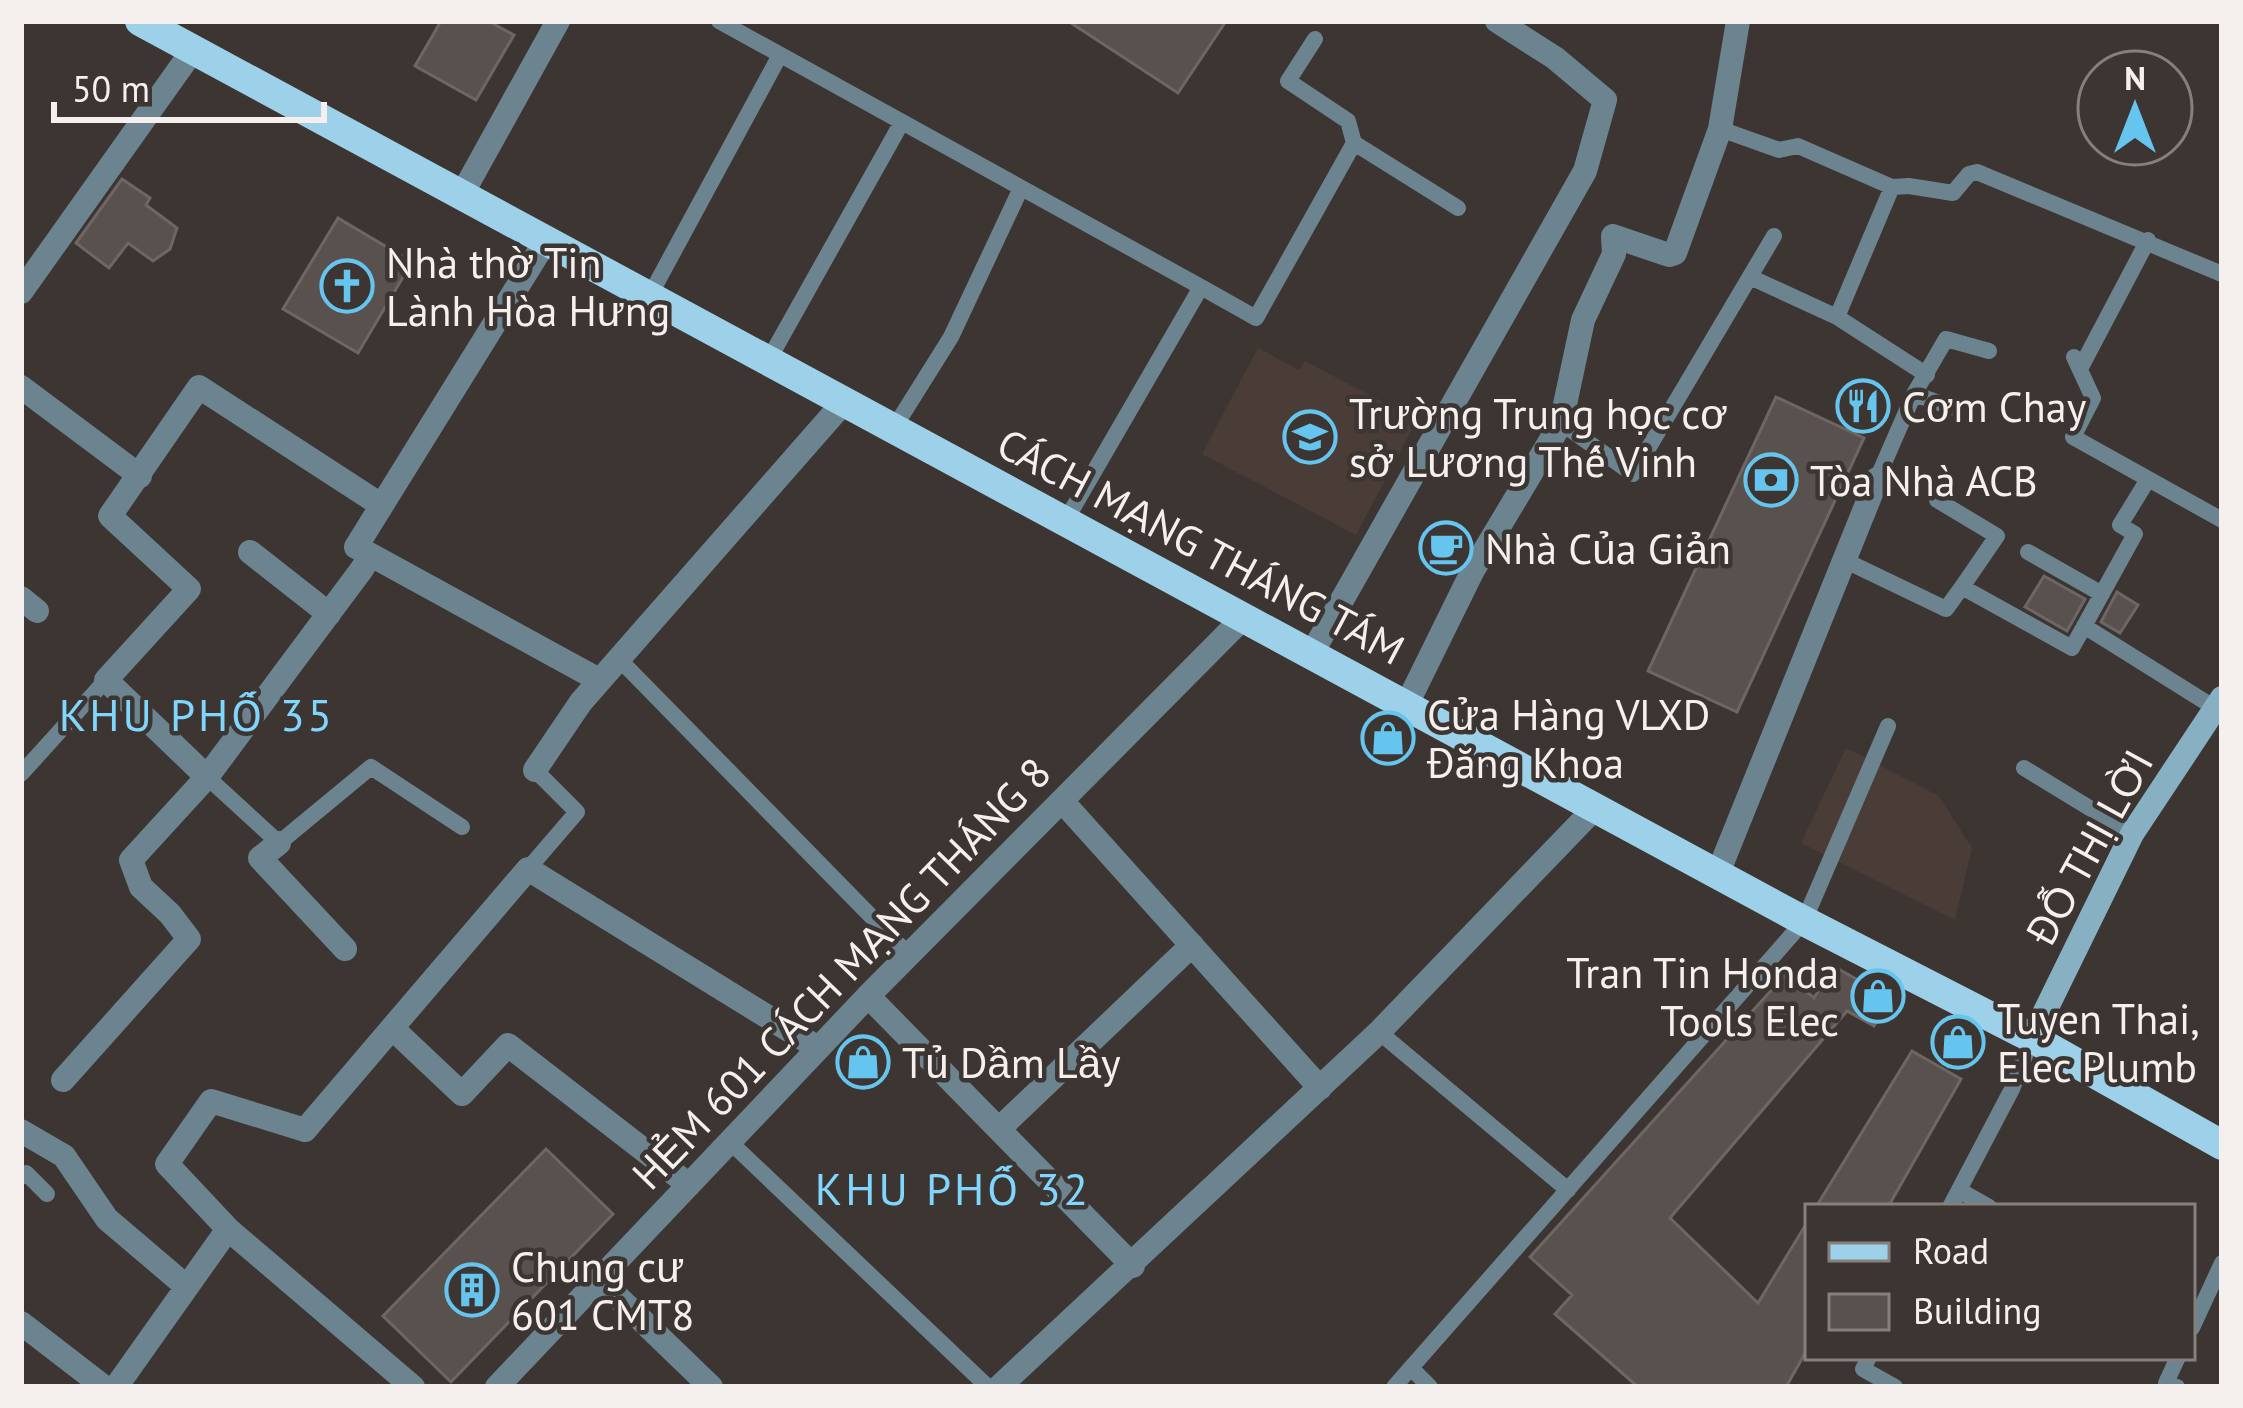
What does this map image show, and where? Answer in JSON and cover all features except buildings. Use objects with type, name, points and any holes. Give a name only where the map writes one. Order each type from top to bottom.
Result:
[{"type":"main road","name":"CÁCH MẠNG THÁNG TÁM","points":[[140,21],[2222,1144]]},
{"type":"street","points":[[1312,653],[1585,171],[1605,100],[1555,58],[1497,21]]},
{"type":"street","points":[[1407,704],[1473,570],[1561,422],[1583,320],[1614,254],[1613,236],[1675,253],[1720,129],[1738,21]]},
{"type":"street","points":[[460,196],[550,24]]},
{"type":"street","points":[[21,292],[193,50]]},
{"type":"street","points":[[545,242],[356,547],[599,680]]},
{"type":"street","points":[[21,387],[140,476]]},
{"type":"street","points":[[207,777],[106,680],[189,589],[110,516],[199,387],[381,505]]},
{"type":"street","points":[[535,770],[599,680],[844,402]]},
{"type":"street","points":[[1718,873],[1877,479]]},
{"type":"street","points":[[250,552],[329,614]]},
{"type":"street","points":[[63,1080],[189,939],[141,887],[131,860],[207,777],[371,555]]},
{"type":"street","name":"HẺM 601 CÁCH MẠNG THÁNG 8","points":[[500,1386],[868,996],[1244,616]]},
{"type":"street","name":"ĐỖ THỊ LỜI","points":[[2032,1038],[2132,834],[2219,703]]},
{"type":"street","points":[[1062,801],[1320,1088]]},
{"type":"street","points":[[999,1387],[1379,1032],[1596,807]]},
{"type":"street","points":[[279,843],[260,858],[345,950]]},
{"type":"street","points":[[413,1387],[228,1229],[167,1164],[211,1101],[304,1130],[528,869],[818,1048]]},
{"type":"street","points":[[999,1129],[1192,945]]},
{"type":"street","points":[[868,996],[1133,1266]]},
{"type":"street","points":[[392,1028],[462,1094],[508,1045],[689,1185]]},
{"type":"street","points":[[21,1131],[64,1156],[107,1219],[187,1287]]},
{"type":"street","points":[[116,1387],[228,1229]]},
{"type":"street","points":[[599,1279],[711,1387]]},
{"type":"street","points":[[21,1323],[104,1387]]},
{"type":"lane","points":[[718,21],[1256,318],[1354,143]]},
{"type":"lane","points":[[1315,38],[1288,81],[1348,121],[1354,143],[1458,208]]},
{"type":"lane","points":[[649,298],[780,55]]},
{"type":"lane","points":[[768,361],[902,122]]},
{"type":"lane","points":[[1720,129],[1779,150],[1798,146],[1892,187],[1948,193],[1978,172],[2222,274]]},
{"type":"lane","points":[[1837,316],[1892,187]]},
{"type":"lane","points":[[894,428],[952,338],[1021,188]]},
{"type":"lane","points":[[1561,422],[1633,474],[1774,236]]},
{"type":"lane","points":[[2148,240],[2077,363],[2093,398],[2073,437],[2222,520]]},
{"type":"lane","points":[[1750,277],[1837,316],[1927,376]]},
{"type":"lane","points":[[1066,520],[1201,287]]},
{"type":"lane","points":[[1877,479],[1914,394],[1946,339],[1989,351]]},
{"type":"lane","points":[[1914,394],[1962,411]]},
{"type":"lane","points":[[1962,587],[2072,648],[2135,534],[2120,525],[2147,482]]},
{"type":"lane","points":[[1844,560],[1946,609],[1997,536],[1937,500]]},
{"type":"lane","points":[[2027,552],[2102,594]]},
{"type":"lane","points":[[2084,626],[2219,703]]},
{"type":"lane","points":[[618,658],[909,955]]},
{"type":"lane","points":[[21,774],[106,680]]},
{"type":"lane","points":[[1394,1387],[1804,921],[1888,726]]},
{"type":"lane","points":[[207,777],[279,843],[371,767],[462,827]]},
{"type":"lane","points":[[2024,768],[2132,834]]},
{"type":"lane","points":[[528,869],[577,812],[535,770]]},
{"type":"lane","points":[[1379,1032],[1568,1190]]},
{"type":"lane","points":[[1952,1204],[2012,1089],[2032,1038]]},
{"type":"lane","points":[[730,1142],[988,1387]]},
{"type":"lane","points":[[21,1177],[26,1173],[47,1194]]},
{"type":"lane","points":[[1959,1190],[1985,1204]]},
{"type":"lane","points":[[2195,1320],[2222,1263]]},
{"type":"lane","points":[[1868,1360],[1863,1369],[1894,1387]]},
{"type":"lane","points":[[2176,1387],[2166,1383],[2177,1360]]},
{"type":"lane","points":[[1411,1368],[1430,1387]]},
{"type":"shaded area","name":"Trường Trung học cơ sở Lương Thế Vinh","points":[[1258,348],[1299,370],[1305,361],[1417,420],[1356,535],[1202,454]]},
{"type":"shaded area","points":[[1846,748],[1939,796],[1972,848],[1955,920],[1801,843]]},
{"type":"place","name":"Nhà thờ Tin Lành Hòa Hưng","points":[[347,286]]},
{"type":"place","name":"Cơm Chay","points":[[1863,406]]},
{"type":"place","name":"Trường Trung học cơ sở Lương Thế Vinh","points":[[1310,437]]},
{"type":"place","name":"Tòa Nhà ACB","points":[[1771,480]]},
{"type":"place","name":"Nhà Của Giản","points":[[1446,548]]},
{"type":"place","name":"Cửa Hàng VLXD Đăng Khoa","points":[[1388,738]]},
{"type":"place","name":"Tran Tin Honda Tools Elec","points":[[1878,996]]},
{"type":"place","name":"Tuyen Thai, Elec Plumb","points":[[1958,1042]]},
{"type":"place","name":"Tủ Dầm Lầy","points":[[863,1062]]},
{"type":"place","name":"Chung cư 601 CMT8","points":[[472,1290]]},
{"type":"district","name":"KHU PHỐ 35","points":[[197,714]]},
{"type":"district","name":"KHU PHỐ 32","points":[[953,1188]]}]
